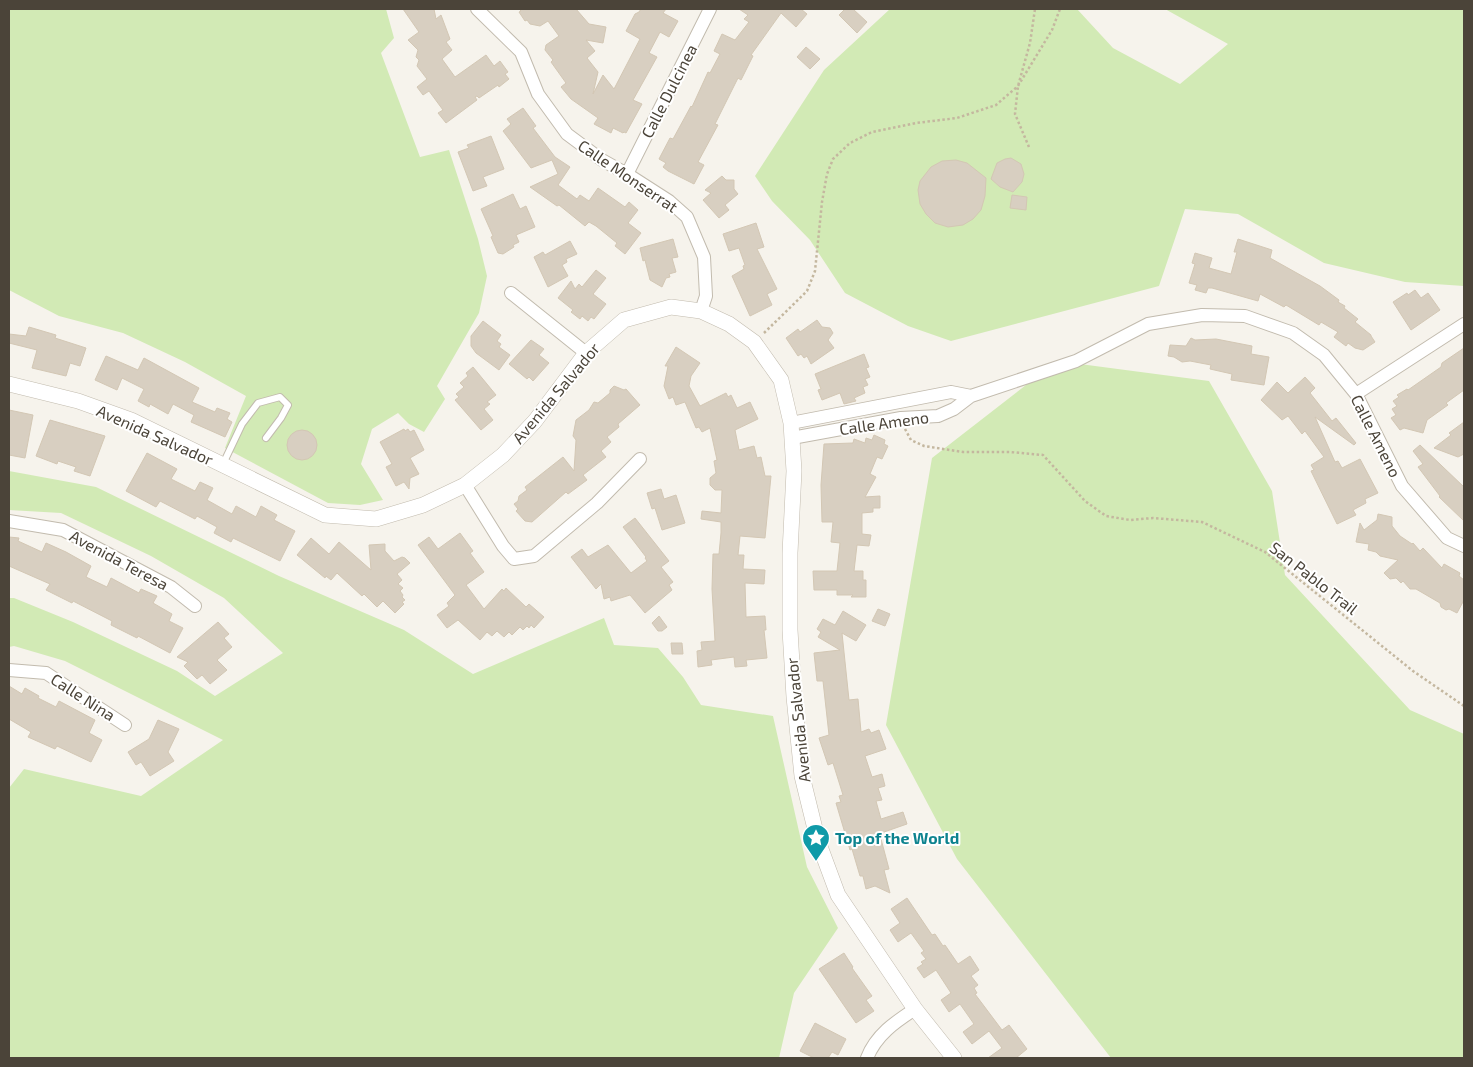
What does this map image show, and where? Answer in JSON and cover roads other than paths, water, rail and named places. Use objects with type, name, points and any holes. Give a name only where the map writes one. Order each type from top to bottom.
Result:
[{"type":"street","name":"Calle Monserrat","points":[[478,9],[522,52],[538,94],[567,134],[602,160],[669,201],[687,217],[704,257],[706,296],[701,311]]},
{"type":"street","name":"Calle Dulcinea","points":[[627,174],[710,9]]},
{"type":"street","points":[[511,293],[586,353]]},
{"type":"street","name":"Avenida Salvador","points":[[9,384],[78,401],[131,420],[325,515],[376,520],[423,505],[465,484],[503,455],[534,421],[586,353],[624,320],[671,307],[701,311],[729,324],[754,342],[781,380],[791,431],[794,471],[790,554],[790,630],[794,697],[802,776],[818,841],[838,896],[915,1010],[954,1058]]},
{"type":"street","name":"Calle Ameno","points":[[791,431],[900,418],[938,416],[954,409],[971,396],[1076,361],[1148,324],[1202,316],[1244,316],[1293,333],[1324,355],[1356,394],[1402,486],[1447,538],[1464,546]]},
{"type":"street","points":[[1356,394],[1464,324]]},
{"type":"street","name":"Calle Ameno","points":[[791,431],[951,392],[971,396]]},
{"type":"street","points":[[465,484],[503,546],[514,559],[534,556],[597,504],[640,459]]},
{"type":"street","name":"Avenida Teresa","points":[[9,521],[63,530],[172,587],[195,606]]},
{"type":"street","name":"Calle Nina","points":[[9,670],[46,673],[126,725]]},
{"type":"street","points":[[867,1058],[871,1048],[884,1032],[915,1010]]},
{"type":"lane","points":[[223,465],[242,424],[258,403],[280,397],[288,405],[266,438]]},
{"type":"place","name":"Top of the World","points":[[816,862]]}]
